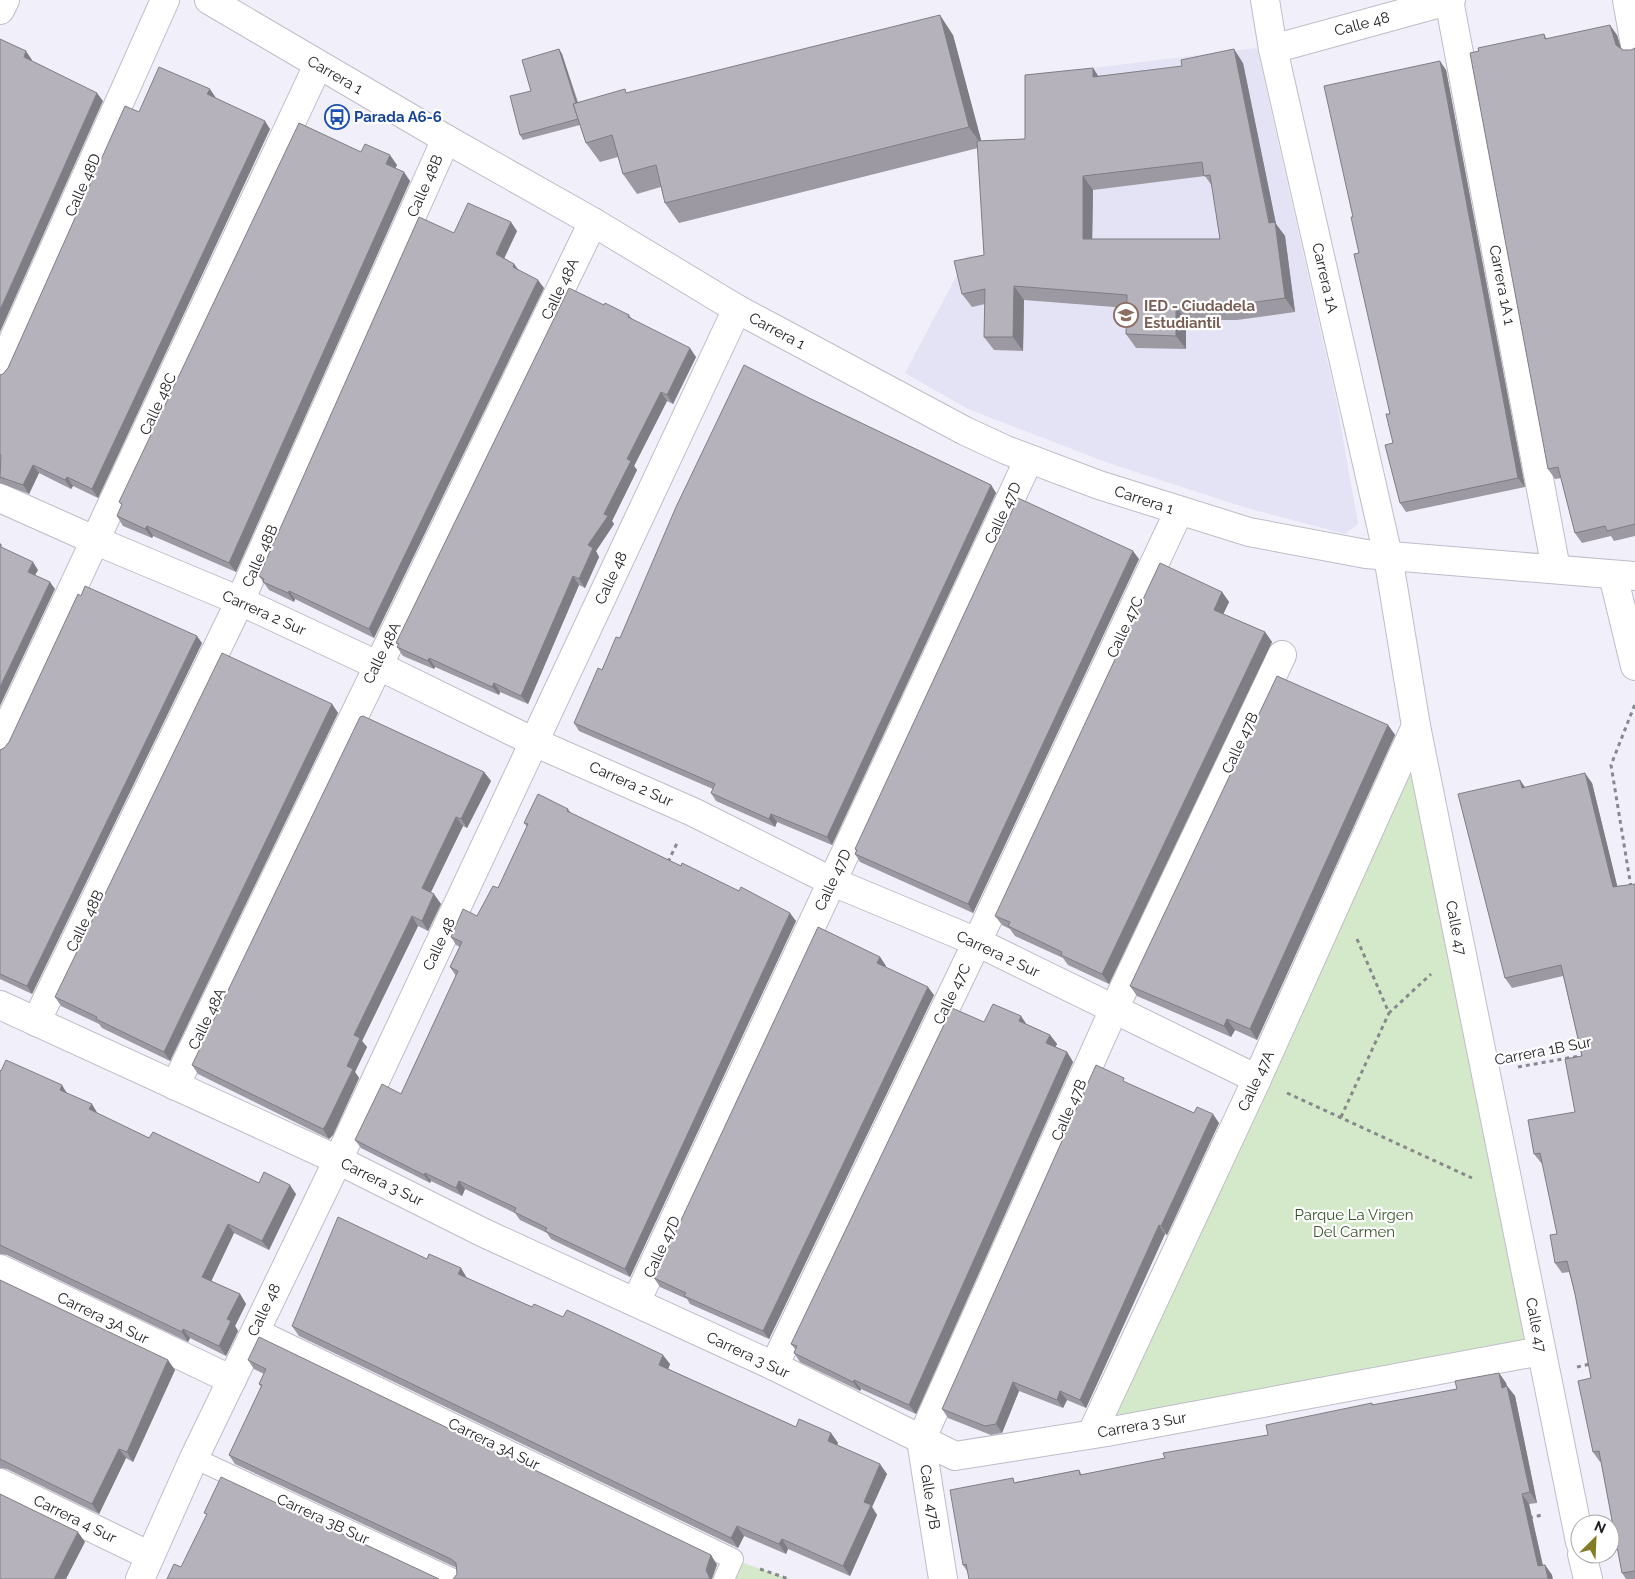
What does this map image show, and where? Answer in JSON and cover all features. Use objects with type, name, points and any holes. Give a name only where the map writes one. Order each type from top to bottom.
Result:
[{"type":"street","points":[[0,10],[5,0]]},
{"type":"street","name":"Calle 48D","points":[[0,370],[165,0]]},
{"type":"street","name":"Carrera 1","points":[[209,0],[318,65],[593,222],[736,309],[964,431],[1098,485],[1249,532],[1388,556]]},
{"type":"street","name":"Carrera 1A","points":[[1265,0],[1273,49],[1388,556]]},
{"type":"street","name":"Calle 48","points":[[1273,49],[1450,0]]},
{"type":"street","name":"Carrera 1A 1","points":[[1450,0],[1556,569]]},
{"type":"street","points":[[1627,0],[1635,45]]},
{"type":"street","name":"Calle 48C","points":[[0,743],[318,65]]},
{"type":"street","name":"Calle 48B","points":[[36,1022],[240,601],[446,139]]},
{"type":"street","name":"Calle 48A","points":[[175,1086],[377,665],[593,222]]},
{"type":"street","name":"Calle 48","points":[[145,1567],[255,1328],[338,1160],[736,309]]},
{"type":"street","name":"Calle 47D","points":[[636,1302],[1029,458]]},
{"type":"street","name":"Carrera 2 Sur","points":[[0,498],[94,540],[240,601],[377,665],[534,742],[693,812],[832,882],[976,942],[1257,1079]]},
{"type":"street","name":"Calle 47C","points":[[774,1366],[1179,511]]},
{"type":"street","points":[[1388,556],[1624,576],[1635,666]]},
{"type":"street","name":"Calle 47","points":[[1388,556],[1416,726],[1574,1514]]},
{"type":"street","name":"Calle 47B","points":[[943,1579],[921,1440],[1114,1009],[1282,655]]},
{"type":"street","name":"Calle 47A","points":[[1092,1433],[1257,1079],[1416,726]]},
{"type":"street","name":"Carrera 3 Sur","points":[[0,1005],[338,1160],[484,1233],[774,1366],[955,1456],[1544,1362]]},
{"type":"street","name":"Carrera 3A Sur","points":[[0,1269],[232,1380]]},
{"type":"street","name":"Carrera 4 Sur","points":[[0,1483],[145,1567]]},
{"type":"street","points":[[1584,1564],[1588,1579]]},
{"type":"lane","name":"Carrera 3A Sur","points":[[255,1328],[733,1559],[724,1579]]},
{"type":"lane","name":"Carrera 3B Sur","points":[[194,1458],[453,1579]]},
{"type":"path","points":[[1632,891],[1611,765],[1635,704]]},
{"type":"path","points":[[1339,896],[1388,1013]]},
{"type":"path","points":[[1341,1117],[1388,1013],[1460,948]]},
{"type":"path","name":"Carrera 1B Sur","points":[[1486,1073],[1588,1054]]},
{"type":"path","points":[[1257,1079],[1510,1196]]},
{"type":"path","points":[[1544,1362],[1600,1362]]},
{"type":"path","points":[[1526,1519],[1573,1509]]},
{"type":"shaded area","name":"IED - Ciudadela Estudiantil","points":[[1257,48],[1337,404],[1358,524],[1345,534],[1247,508],[1111,464],[968,409],[905,373],[967,256],[1033,256],[984,146],[1026,137],[1027,76]]},
{"type":"green space","name":"Parque La Virgen Del Carmen","points":[[1416,729],[1529,1344],[1097,1425]]},
{"type":"green space","points":[[735,1560],[789,1579],[726,1579]]},
{"type":"building","points":[[940,15],[969,127],[665,203],[656,165],[623,174],[612,135],[586,143],[573,104],[625,89],[626,93]]},
{"type":"building","points":[[1610,25],[1616,45],[1623,50],[1635,48],[1635,524],[1607,531],[1605,526],[1575,533],[1558,467],[1548,469],[1470,53],[1479,51],[1478,48],[1544,34],[1545,39]]},
{"type":"building","points":[[0,39],[26,51],[24,57],[97,93],[0,310]]},
{"type":"building","points":[[559,49],[576,103],[573,104],[578,119],[520,135],[510,96],[531,91],[522,60]]},
{"type":"building","points":[[1234,49],[1269,223],[1275,222],[1285,298],[1228,306],[1176,306],[1176,336],[1126,334],[1127,295],[1014,286],[1013,337],[984,337],[985,289],[962,294],[954,261],[984,255],[977,141],[1025,139],[1025,75],[1093,68],[1093,77],[1182,66],[1181,60]],"holes":[[[1202,162],[1204,176],[1210,175],[1220,239],[1083,239],[1083,176]]]},
{"type":"building","points":[[1440,61],[1518,478],[1400,503],[1385,445],[1393,443],[1386,414],[1390,414],[1354,254],[1359,253],[1351,217],[1353,217],[1324,86]]},
{"type":"building","points":[[159,67],[210,89],[207,94],[265,121],[92,489],[67,477],[65,480],[33,465],[23,485],[0,477],[0,375],[8,368],[125,106],[139,112]]},
{"type":"building","points":[[299,123],[361,152],[365,144],[390,155],[386,164],[404,172],[229,563],[147,526],[145,529],[117,516],[122,504],[119,502]]},
{"type":"building","points":[[468,203],[511,222],[496,254],[514,264],[513,267],[538,280],[369,629],[289,591],[288,593],[263,582],[264,579],[259,576],[419,217],[454,233]]},
{"type":"building","points":[[569,288],[604,305],[605,303],[629,315],[628,317],[690,348],[667,395],[661,392],[627,459],[631,461],[604,514],[608,516],[588,545],[593,548],[579,579],[573,576],[521,696],[494,683],[492,687],[429,658],[428,661],[397,647],[399,644],[396,643]]},
{"type":"building","points":[[744,365],[991,485],[827,837],[771,814],[769,819],[711,793],[715,784],[574,723],[598,668],[602,670],[616,637],[620,638],[676,507]]},
{"type":"building","points":[[1018,498],[1133,551],[968,904],[855,854],[857,850],[855,849]]},
{"type":"building","points":[[0,544],[1,547],[33,562],[28,572],[50,582],[0,687]]},
{"type":"building","points":[[1160,563],[1222,592],[1214,610],[1265,632],[1102,974],[1061,955],[1062,952],[1008,926],[1010,922],[995,916]]},
{"type":"building","points":[[85,586],[197,636],[27,986],[0,974],[0,750],[9,742],[78,594],[81,596]]},
{"type":"building","points":[[222,653],[332,704],[164,1052],[55,997]]},
{"type":"building","points":[[1277,676],[1388,725],[1250,1029],[1227,1019],[1224,1026],[1130,986]]},
{"type":"building","points":[[363,716],[484,772],[461,819],[456,817],[422,888],[434,894],[422,921],[412,916],[354,1035],[360,1038],[347,1066],[353,1069],[323,1129],[192,1065],[360,717]]},
{"type":"building","points":[[1585,773],[1613,887],[1635,884],[1635,1571],[1622,1573],[1620,1562],[1620,1514],[1611,1514],[1599,1451],[1593,1452],[1578,1381],[1591,1378],[1575,1294],[1567,1261],[1555,1263],[1550,1235],[1557,1234],[1540,1153],[1534,1154],[1528,1120],[1575,1112],[1565,1059],[1582,1056],[1561,965],[1505,978],[1458,794],[1520,780],[1522,788]]},
{"type":"building","points":[[538,794],[568,809],[567,811],[681,866],[682,863],[739,891],[741,887],[790,913],[625,1269],[545,1231],[547,1228],[514,1212],[516,1208],[459,1181],[456,1188],[425,1173],[424,1175],[355,1140],[382,1084],[401,1094],[458,971],[450,967],[462,942],[451,937],[463,909],[477,916],[493,886],[498,888],[528,824],[524,823]]},
{"type":"building","points":[[818,927],[880,957],[877,963],[928,987],[763,1331],[684,1296],[686,1293],[654,1278]]},
{"type":"building","points":[[993,1004],[1021,1016],[1019,1021],[1050,1035],[1046,1043],[1067,1052],[909,1405],[854,1380],[853,1382],[794,1353],[797,1346],[791,1344],[952,1008],[984,1022]]},
{"type":"building","points":[[6,1060],[62,1085],[60,1090],[92,1104],[89,1109],[149,1138],[153,1132],[259,1183],[264,1172],[290,1185],[262,1241],[228,1224],[202,1277],[240,1294],[227,1319],[231,1321],[219,1346],[183,1329],[182,1332],[0,1245],[0,1070]]},
{"type":"building","points":[[1096,1065],[1124,1078],[1123,1081],[1194,1113],[1197,1107],[1213,1114],[1161,1226],[1159,1225],[1080,1400],[1060,1391],[1057,1400],[1013,1382],[996,1424],[985,1426],[942,1409]]},
{"type":"building","points":[[338,1217],[427,1259],[429,1254],[461,1268],[458,1274],[532,1307],[534,1304],[563,1317],[567,1310],[663,1355],[659,1365],[796,1427],[799,1419],[831,1433],[828,1441],[880,1464],[864,1502],[871,1505],[843,1566],[782,1539],[779,1544],[737,1526],[731,1538],[292,1326]]},
{"type":"building","points":[[0,1280],[168,1360],[127,1452],[119,1449],[92,1504],[0,1459]]},
{"type":"building","points":[[259,1337],[711,1555],[706,1570],[710,1579],[453,1579],[457,1574],[456,1563],[451,1559],[229,1455],[262,1385],[259,1384],[266,1369],[248,1360]]},
{"type":"building","points":[[1499,1373],[1502,1388],[1507,1386],[1530,1492],[1522,1494],[1538,1566],[1545,1565],[1548,1579],[969,1579],[966,1564],[963,1565],[950,1490],[1013,1478],[1014,1483],[1079,1470],[1080,1475],[1165,1458],[1163,1453],[1268,1435],[1266,1425],[1372,1403],[1372,1405],[1457,1389],[1455,1381]]},
{"type":"building","points":[[221,1477],[439,1579],[167,1579],[174,1564],[181,1567],[207,1514],[204,1513]]},
{"type":"building","points":[[0,1494],[78,1532],[54,1579],[0,1579]]},
{"type":"place","name":"Parada A6-6","points":[[337,117]]},
{"type":"place","name":"IED - Ciudadela Estudiantil","points":[[1126,315]]}]
